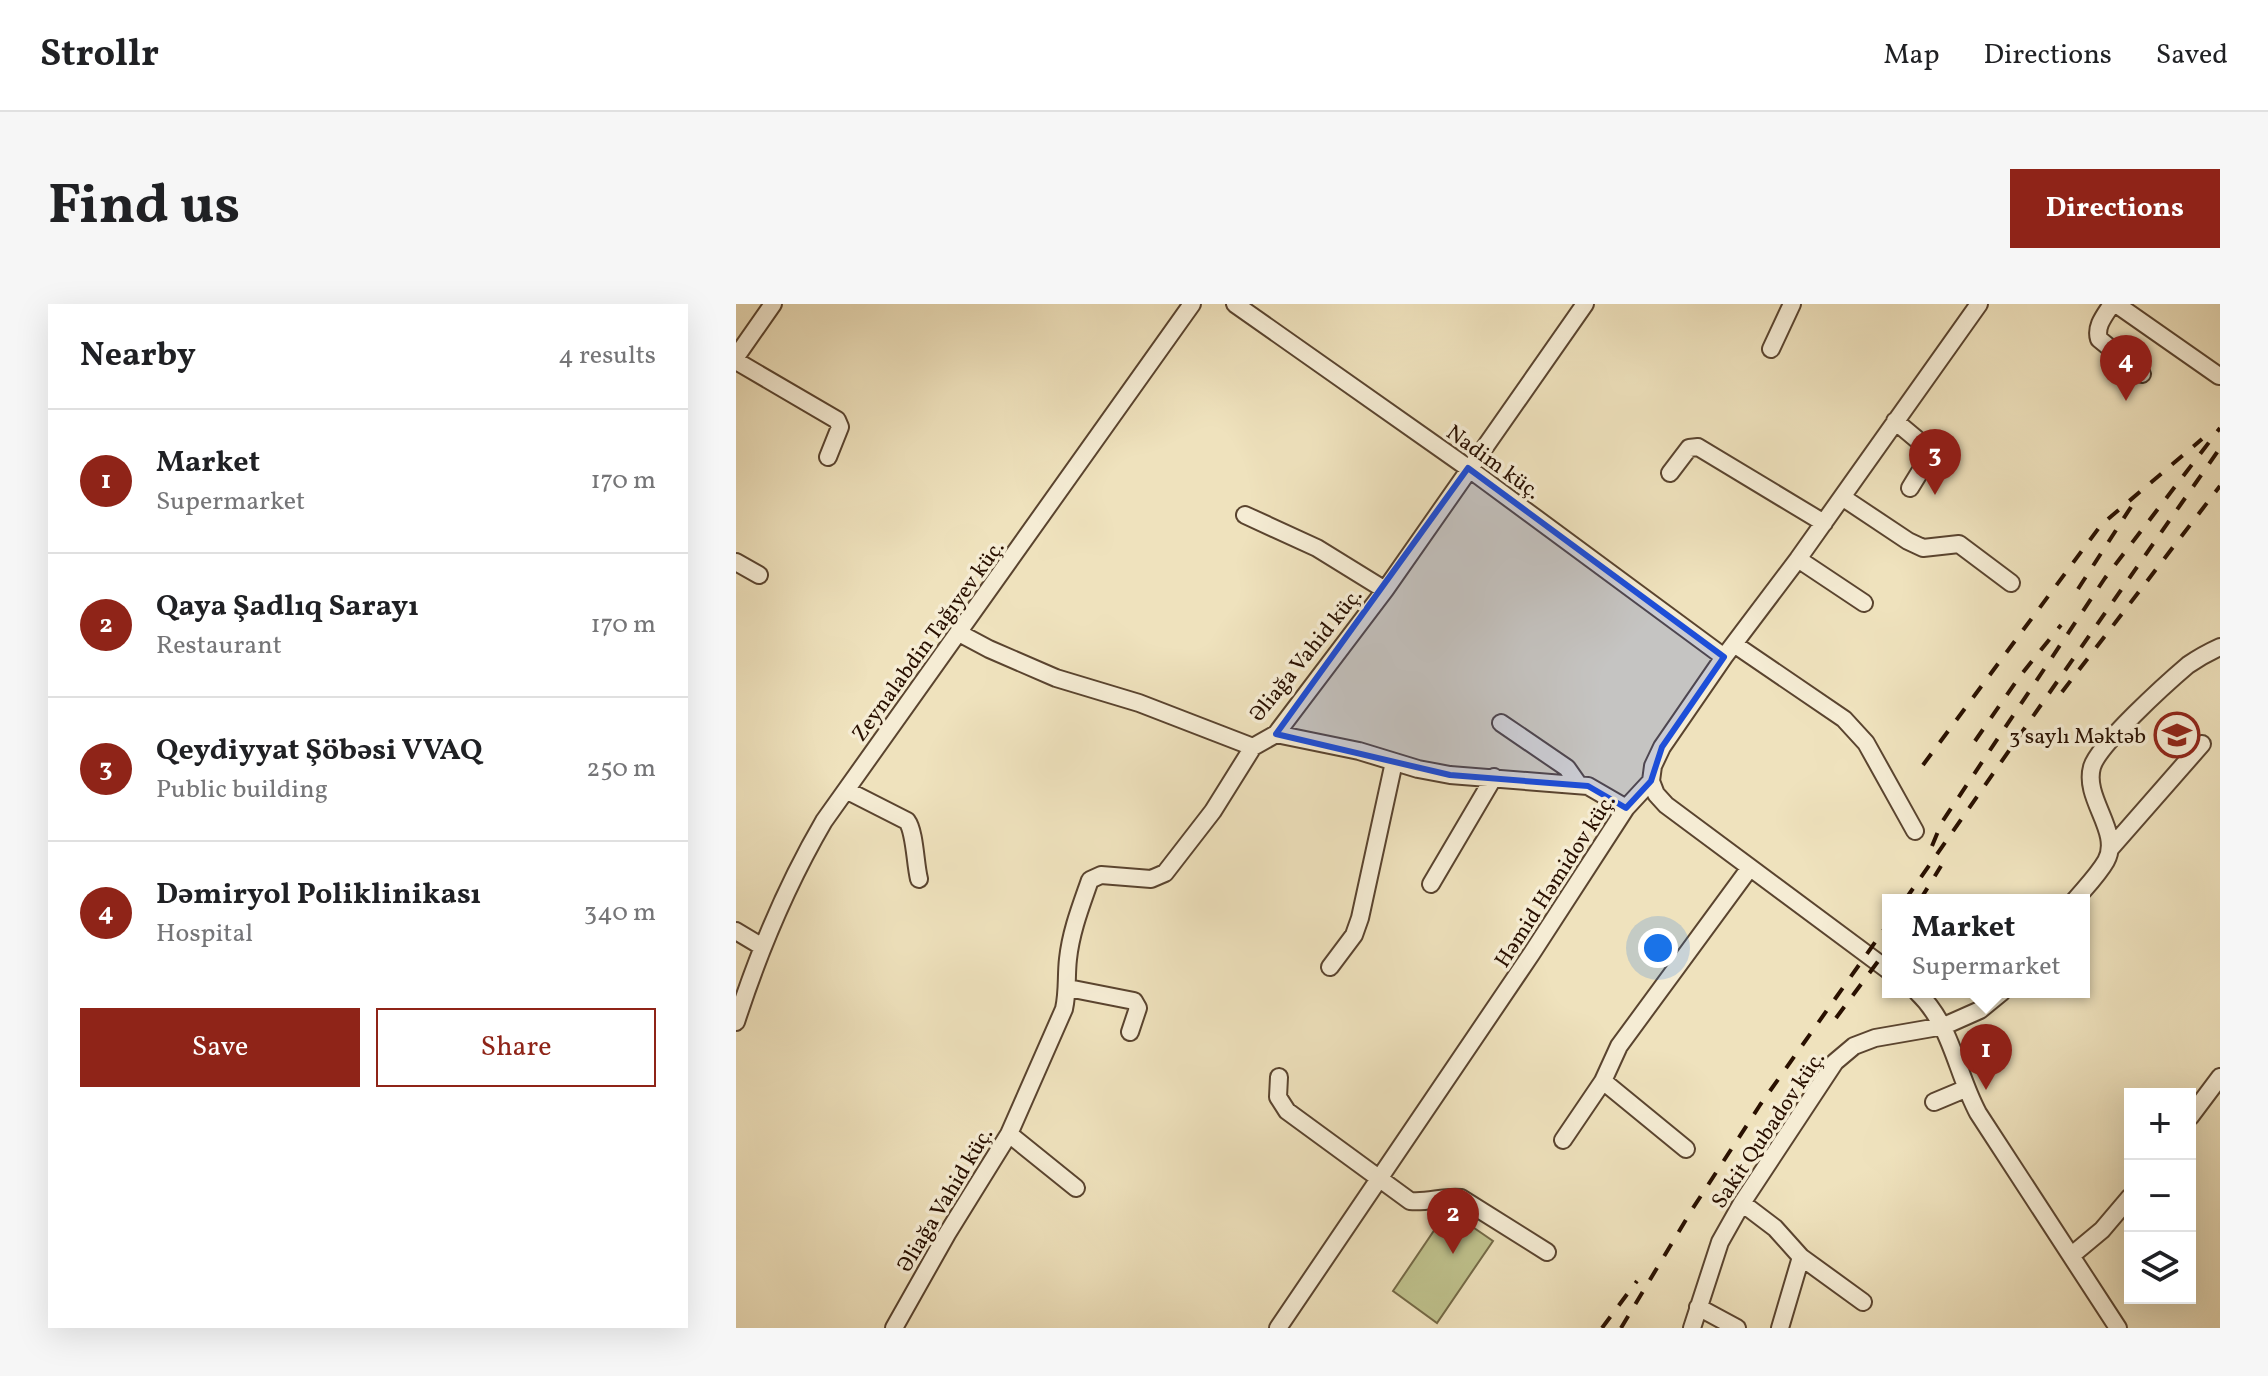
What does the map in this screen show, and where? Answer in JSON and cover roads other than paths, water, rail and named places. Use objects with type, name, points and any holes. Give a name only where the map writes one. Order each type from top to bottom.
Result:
[{"type":"street","points":[[773,304],[736,359],[837,420],[840,427],[828,457]]},
{"type":"street","name":"Zeynalabdin Tağıyev küç.","points":[[736,1022],[761,946],[801,859],[846,790],[1192,304]]},
{"type":"street","name":"Nadim küç.","points":[[1235,304],[1729,650],[1844,719],[1866,743],[1915,831]]},
{"type":"street","name":"Əliağa Vahid küç.","points":[[894,1328],[1009,1134],[1064,1009],[1068,988],[1067,961],[1074,924],[1090,880],[1101,875],[1151,879],[1165,873],[1213,811],[1253,747],[1276,734],[1385,590],[1585,304]]},
{"type":"street","points":[[1771,349],[1792,304]]},
{"type":"street","name":"Həmid Həmidov küç.","points":[[1278,1328],[1532,953],[1626,808],[1651,781],[1653,766],[1662,747],[1979,304]]},
{"type":"street","points":[[2142,374],[2099,339],[2099,325],[2114,304],[2219,376]]},
{"type":"street","points":[[1895,421],[1932,452],[1910,488]]},
{"type":"street","points":[[1670,473],[1689,448],[1698,447],[1824,523]]},
{"type":"street","points":[[1842,497],[1923,548],[1959,544],[2011,583]]},
{"type":"street","points":[[1245,515],[1317,548],[1385,590]]},
{"type":"street","points":[[1798,559],[1864,603]]},
{"type":"street","points":[[736,562],[759,575]]},
{"type":"street","points":[[959,633],[1056,678],[1139,703],[1253,747]]},
{"type":"street","points":[[2110,849],[2091,789],[2092,767],[2103,747],[2188,665],[2220,647]]},
{"type":"street","points":[[1501,723],[1567,768],[1579,785]]},
{"type":"street","points":[[1276,734],[1359,751],[1450,775],[1579,785],[1598,790],[1626,808]]},
{"type":"street","points":[[2080,894],[2106,861],[2110,849],[2202,744]]},
{"type":"street","points":[[1330,967],[1354,935],[1360,918],[1394,762]]},
{"type":"street","points":[[1431,884],[1494,777]]},
{"type":"street","points":[[1651,781],[1656,794],[1666,805],[1882,966]]},
{"type":"street","points":[[846,790],[907,821],[912,827],[913,855],[919,879]]},
{"type":"street","points":[[1563,1140],[1603,1081],[1619,1046],[1749,869]]},
{"type":"street","points":[[736,931],[761,946]]},
{"type":"street","points":[[1068,988],[1134,1001],[1138,1008],[1130,1032]]},
{"type":"street","points":[[1923,998],[1944,1026],[1965,1089],[1978,1113],[2118,1328]]},
{"type":"street","name":"Sakit Qubadov küç.","points":[[1692,1328],[1720,1242],[1742,1203],[1835,1062],[1854,1046],[1875,1038],[1944,1026],[1980,1010],[1995,998]]},
{"type":"street","points":[[1279,1077],[1278,1097],[1287,1111],[1410,1201],[1461,1198],[1547,1252]]},
{"type":"street","points":[[2196,1109],[2220,1077]]},
{"type":"street","points":[[1603,1081],[1686,1149]]},
{"type":"street","points":[[1934,1102],[1965,1089]]},
{"type":"street","points":[[1009,1134],[1076,1188]]},
{"type":"street","points":[[1742,1203],[1775,1228],[1801,1257],[1863,1302]]},
{"type":"street","points":[[2072,1255],[2102,1230],[2124,1204]]},
{"type":"street","points":[[1780,1328],[1801,1257]]},
{"type":"street","points":[[1698,1307],[1737,1328]]},
{"type":"railway","points":[[1932,846],[1942,822],[2105,578],[2220,428]]},
{"type":"railway","points":[[1923,765],[2101,525],[2202,439]]},
{"type":"railway","points":[[1909,894],[2220,448]]},
{"type":"railway","points":[[2062,692],[2220,486]]},
{"type":"railway","points":[[2078,589],[2131,507]]},
{"type":"railway","points":[[1975,741],[2020,676],[2061,625]]},
{"type":"railway","points":[[1924,894],[1941,866]]},
{"type":"railway","points":[[1621,1328],[1760,1105],[1882,932]]},
{"type":"railway","points":[[1836,1018],[1882,956]]},
{"type":"railway","points":[[1602,1328],[1637,1281]]},
{"type":"place","name":"Dəmiryol Poliklinikası","points":[[2126,401]]},
{"type":"place","name":"Qeydiyyat Şöbəsi VVAQ","points":[[1935,495]]},
{"type":"place","name":"3 saylı Məktəb","points":[[2177,735]]},
{"type":"place","name":"Market","points":[[1986,1090]]},
{"type":"place","name":"Qaya Şadlıq Sarayı","points":[[1453,1254]]}]
